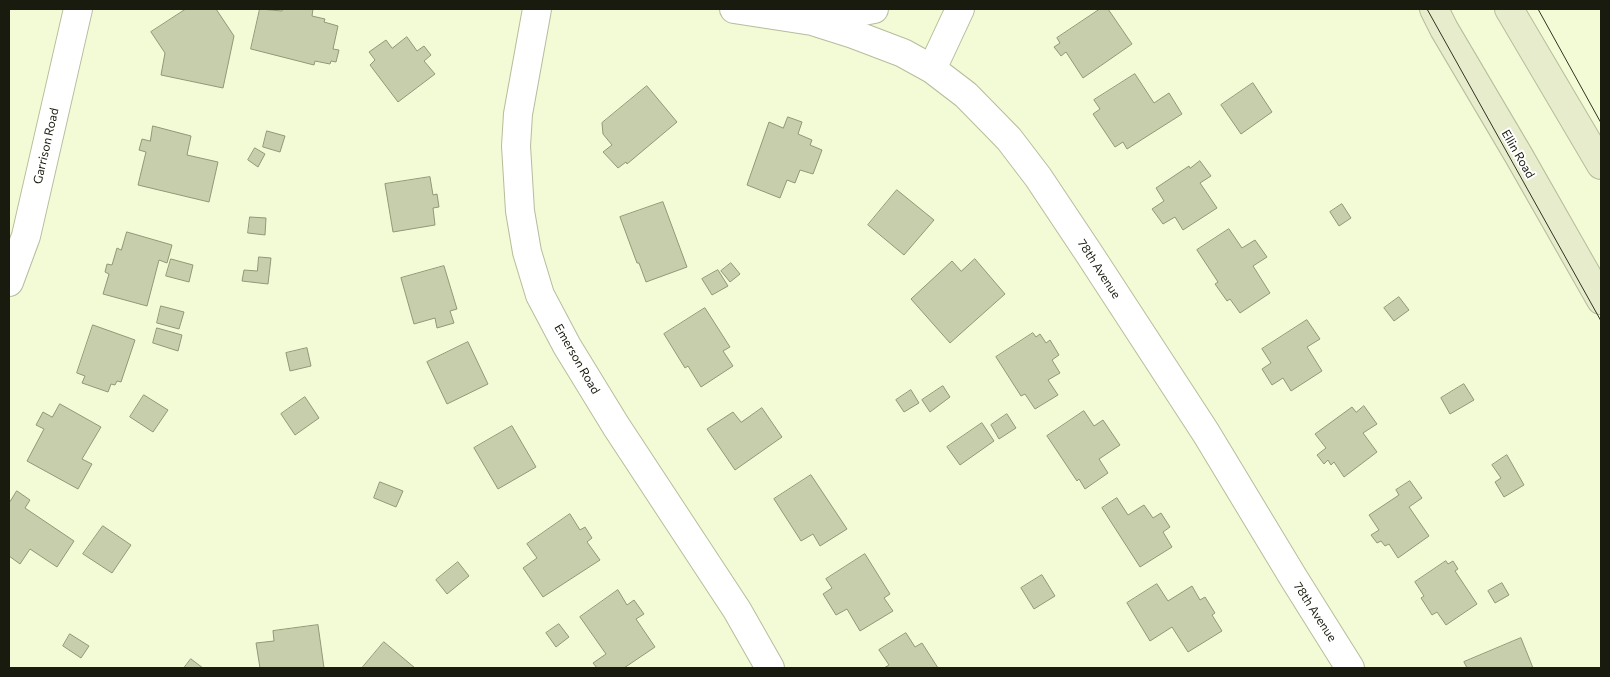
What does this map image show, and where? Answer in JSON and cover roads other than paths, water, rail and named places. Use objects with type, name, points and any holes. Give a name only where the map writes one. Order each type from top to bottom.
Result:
[{"type":"street","name":"Garrison Road","points":[[9,282],[26,236],[78,9]]},
{"type":"street","name":"Emerson Road","points":[[537,9],[518,114],[516,146],[520,211],[527,252],[540,295],[567,346],[616,426],[737,610],[770,668]]},
{"type":"street","name":"78th Avenue","points":[[734,9],[812,21],[903,53],[932,69],[966,95],[1003,133],[1038,177],[1206,433],[1292,577],[1350,668]]},
{"type":"street","points":[[812,21],[874,9]]},
{"type":"street","points":[[932,69],[960,9]]},
{"type":"street","name":"Ellin Road","points":[[1434,9],[1601,300]]},
{"type":"street","points":[[1508,9],[1601,165]]},
{"type":"tram line","points":[[1427,9],[1601,321]]},
{"type":"tram line","points":[[1538,9],[1601,123]]}]
